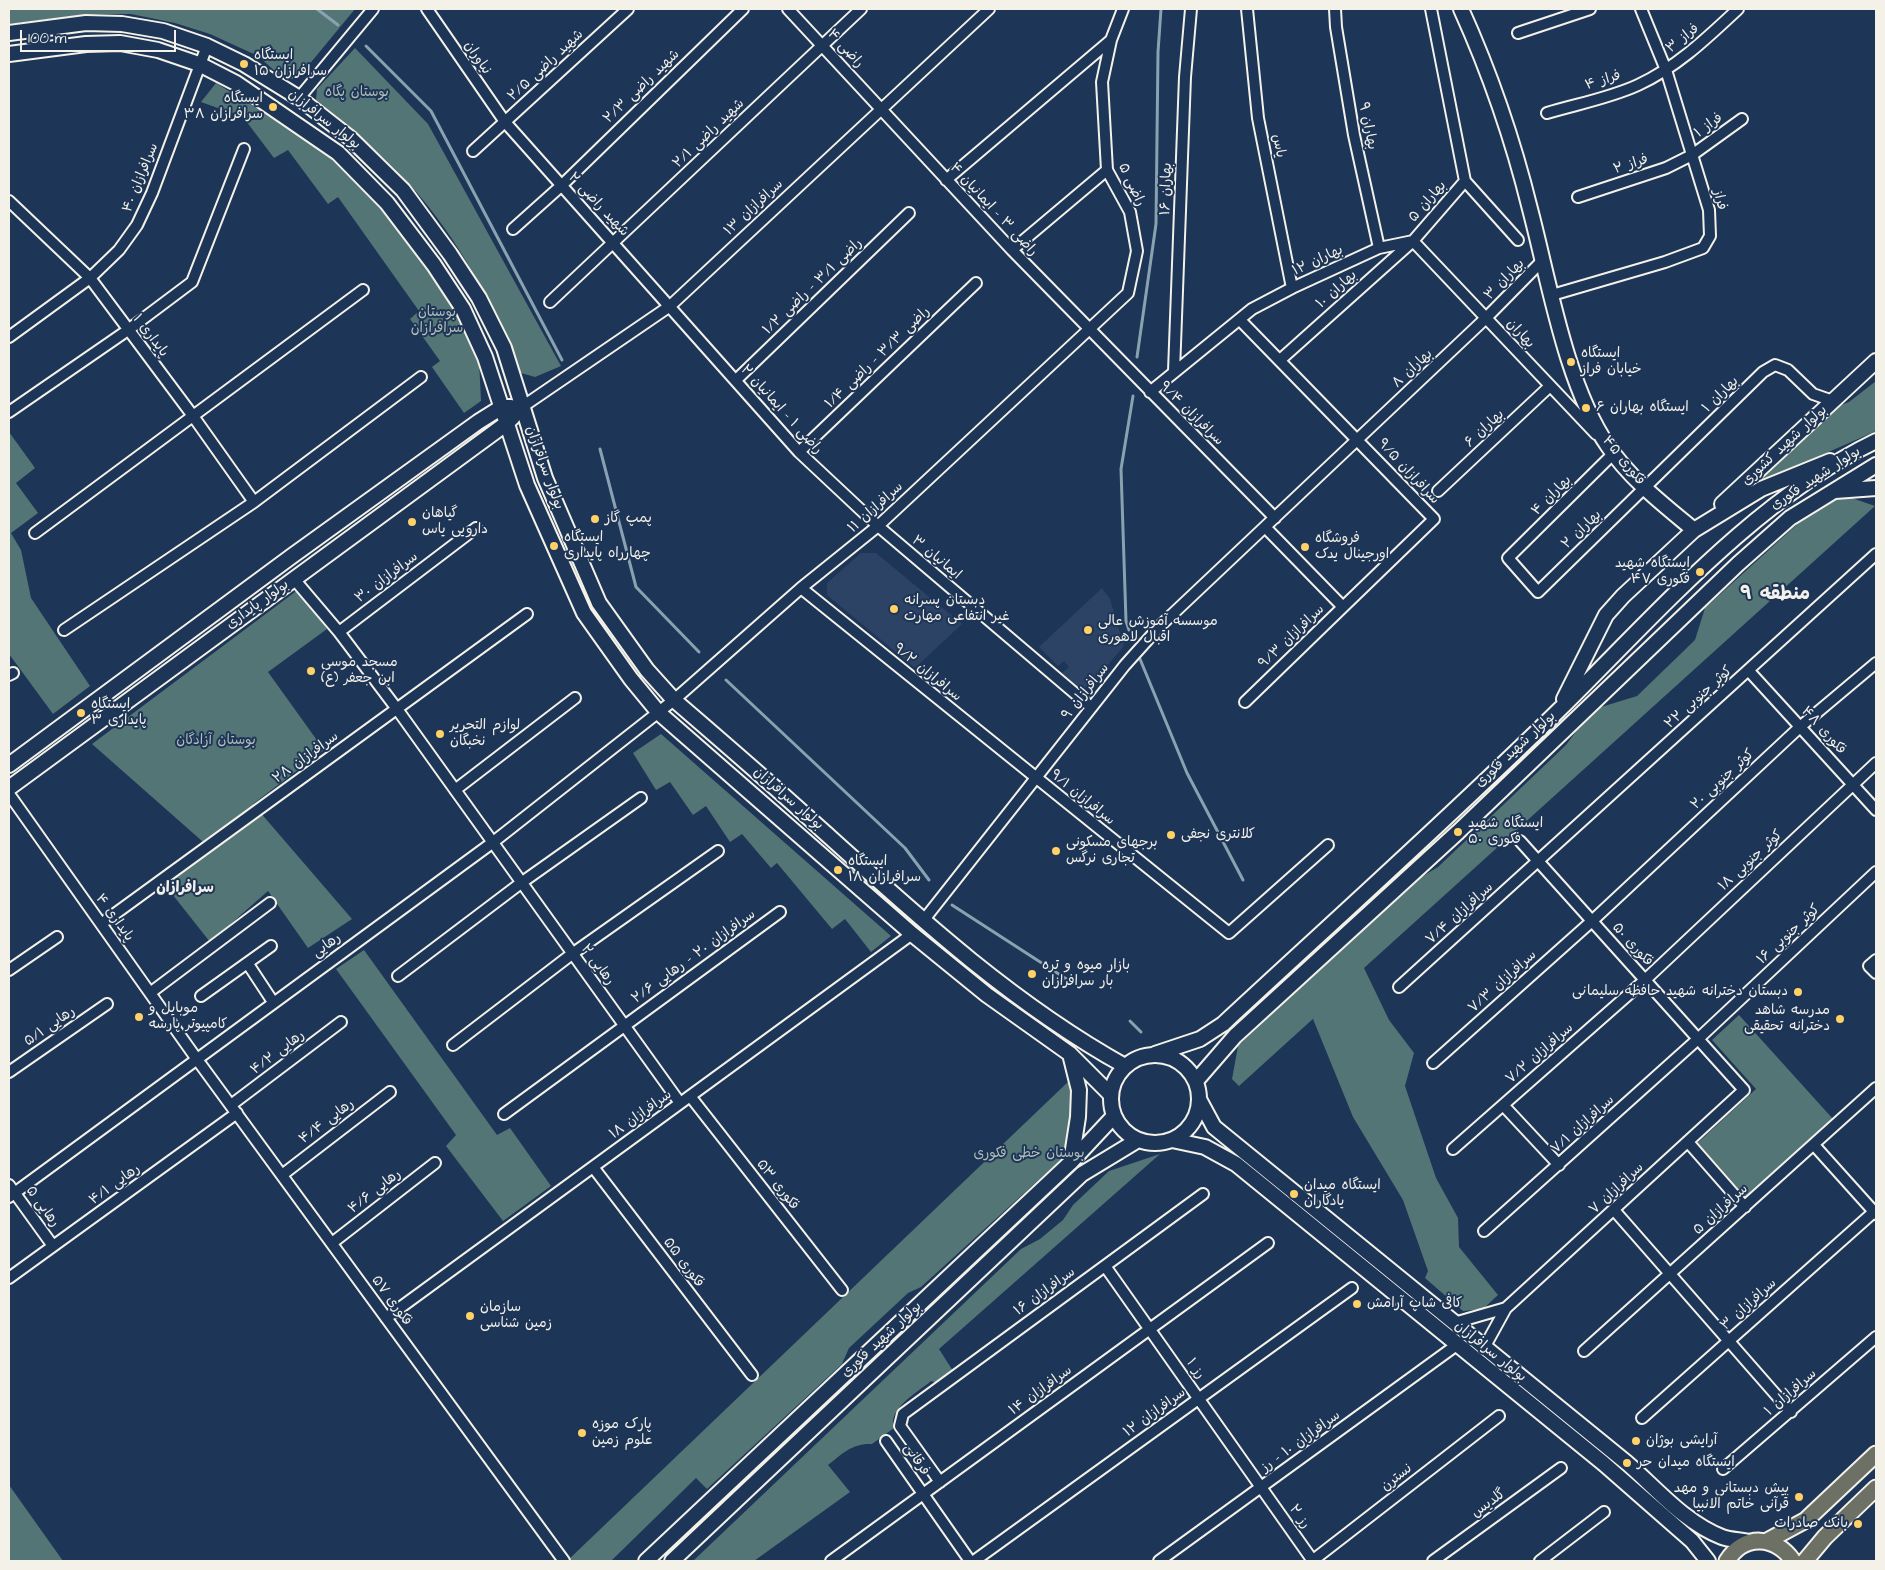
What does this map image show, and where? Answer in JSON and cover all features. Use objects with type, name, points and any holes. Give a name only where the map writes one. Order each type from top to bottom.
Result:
[{"type":"main road","name":"فکوری ۴۵","points":[[1461,9],[1484,61],[1504,116],[1552,295],[1586,408],[1611,450],[1646,489],[1694,530]]},
{"type":"main road","name":"بولوار سرافرازان","points":[[9,33],[86,23],[122,24],[163,31],[207,46],[244,64],[299,98],[350,138],[403,190],[450,254],[479,298],[504,348],[545,478],[599,603],[647,670],[674,700],[923,921],[1006,988],[1091,1047],[1125,1066]]},
{"type":"main road","name":"بولوار سرافرازان","points":[[9,54],[55,47],[120,43],[158,50],[199,64],[236,83],[338,153],[386,203],[434,265],[463,308],[486,357],[527,485],[584,613],[631,679],[659,713],[912,934],[987,995],[1070,1054],[1111,1095]]},
{"type":"main road","name":"بولوار شهید کشوری","points":[[1694,530],[1876,361]]},
{"type":"main road","points":[[1833,401],[1841,402],[1876,374]]},
{"type":"main road","points":[[502,407],[522,407]]},
{"type":"main road","name":"بولوار پایداری","points":[[9,765],[292,556],[478,422],[502,407]]},
{"type":"main road","name":"بولوار پایداری","points":[[9,788],[507,423],[522,407]]},
{"type":"main road","points":[[1557,712],[1606,615],[1623,596],[1694,530],[1761,489],[1870,444]]},
{"type":"main road","name":"بولوار شهید فکوری","points":[[1155,1054],[1200,1039],[1223,1024],[1557,712],[1725,548],[1777,502],[1870,444]]},
{"type":"main road","name":"بولوار شهید فکوری","points":[[1196,1081],[1235,1036],[1458,832],[1738,564],[1790,518],[1876,465]]},
{"type":"main road","points":[[1832,491],[1876,488]]},
{"type":"main road","points":[[1070,1054],[1079,1090],[1078,1117],[1071,1162]]},
{"type":"main road","points":[[1155,1054],[1172,1057],[1186,1066],[1196,1081],[1200,1101],[1196,1116],[1186,1130],[1172,1140],[1155,1143],[1138,1140],[1124,1130],[1114,1116],[1111,1095],[1114,1082],[1125,1066],[1137,1058],[1155,1054]]},
{"type":"main road","name":"بولوار سرافرازان","points":[[1200,1101],[1214,1127],[1627,1463],[1705,1529],[1724,1538],[1749,1542]]},
{"type":"main road","name":"بولوار شهید فکوری","points":[[646,1561],[1071,1162],[1114,1116]]},
{"type":"main road","name":"بولوار شهید فکوری","points":[[672,1561],[1082,1174],[1138,1140]]},
{"type":"main road","name":"بولوار سرافرازان","points":[[1172,1140],[1206,1146],[1236,1164],[1603,1463],[1692,1541],[1708,1561]]},
{"type":"main road","points":[[1767,1541],[1806,1520],[1876,1454]]},
{"type":"main road","points":[[1805,1561],[1825,1537],[1876,1488]]},
{"type":"main road","points":[[1727,1561],[1739,1547],[1749,1542],[1767,1541],[1778,1545],[1793,1561]]},
{"type":"street","points":[[299,98],[373,9]]},
{"type":"street","name":"نیاوران","points":[[427,9],[505,122]]},
{"type":"street","name":"شهید راضی ۲/۵","points":[[473,151],[628,9]]},
{"type":"street","name":"شهید راضی ۲/۳","points":[[513,229],[561,186],[743,9]]},
{"type":"street","name":"راضی ۴","points":[[788,9],[880,109]]},
{"type":"street","name":"شهید راضی ۲/۱","points":[[550,302],[615,243],[861,9]]},
{"type":"street","name":"سرافرازان ۱۳","points":[[522,407],[670,306],[989,9]]},
{"type":"street","name":"راضی ۵","points":[[1088,328],[1128,292],[1137,251],[1130,212],[1107,170],[1102,82],[1111,40],[1123,9]]},
{"type":"street","name":"بهاران ۱۶","points":[[1174,371],[1185,77],[1191,9]]},
{"type":"street","name":"یاس","points":[[1247,9],[1258,118],[1292,288]]},
{"type":"street","name":"بهاران ۹","points":[[1335,9],[1336,27],[1354,135],[1379,248]]},
{"type":"street","points":[[1431,9],[1464,181],[1518,240]]},
{"type":"street","points":[[1518,33],[1590,9]]},
{"type":"street","name":"فراز","points":[[1552,295],[1665,262],[1704,248],[1710,236],[1709,210],[1666,70],[1641,9]]},
{"type":"street","name":"فراز ۳","points":[[1666,70],[1690,53],[1738,9]]},
{"type":"street","points":[[946,180],[1111,40]]},
{"type":"street","points":[[199,64],[207,46]]},
{"type":"street","name":"سرافرازان ۴۰","points":[[9,337],[90,278],[119,250],[137,224],[152,193],[199,64]]},
{"type":"street","name":"فراز ۴","points":[[1547,113],[1637,86],[1666,70]]},
{"type":"street","name":"راضی ۳ - ایمانیان ۴","points":[[880,109],[1088,328]]},
{"type":"street","name":"فراز ۱","points":[[1692,155],[1742,119]]},
{"type":"street","name":"شهید راضی ۲","points":[[505,122],[670,306]]},
{"type":"street","points":[[9,412],[128,330],[192,282],[244,149]]},
{"type":"street","name":"فراز ۲","points":[[1578,197],[1666,168],[1692,155]]},
{"type":"street","points":[[1012,250],[1107,170]]},
{"type":"street","name":"بهاران ۵","points":[[1413,241],[1464,181]]},
{"type":"street","name":"پایداری ۱","points":[[9,201],[90,278],[193,416],[254,502]]},
{"type":"street","name":"راضی ۳/۱ - راضی ۱/۲","points":[[736,380],[909,213]]},
{"type":"street","name":"بهاران ۱۲","points":[[1150,392],[1252,309],[1292,288],[1379,248],[1413,241]]},
{"type":"street","name":"بهاران","points":[[1413,241],[1611,450]]},
{"type":"street","name":"بهاران ۱۰","points":[[1280,360],[1413,241]]},
{"type":"street","name":"بهاران ۳","points":[[1486,318],[1543,260]]},
{"type":"street","name":"راضی ۳/۳ - راضی ۱/۴","points":[[799,452],[976,283]]},
{"type":"street","points":[[35,533],[363,290]]},
{"type":"street","name":"راضی ۱ - ایمانیان ۲","points":[[670,306],[799,452],[878,526]]},
{"type":"street","name":"بهاران ۸","points":[[1358,439],[1486,318]]},
{"type":"street","points":[[1240,320],[1358,439]]},
{"type":"street","name":"سرافرازان ۹/۴","points":[[1088,328],[1275,518]]},
{"type":"street","name":"سرافرازان ۱۱","points":[[659,713],[801,588],[878,526],[1088,328]]},
{"type":"street","name":"بهاران ۱","points":[[1646,489],[1763,372],[1775,364],[1788,370],[1813,394],[1833,401]]},
{"type":"street","points":[[64,630],[254,502],[422,377]]},
{"type":"street","name":"بهاران ۶","points":[[1438,491],[1550,386]]},
{"type":"street","name":"سرافرازان ۹","points":[[923,921],[1125,665],[1161,626],[1358,439]]},
{"type":"street","name":"سرافرازان ۹/۵","points":[[1343,606],[1434,519],[1358,439]]},
{"type":"street","name":"بهاران ۴","points":[[1538,592],[1508,558],[1611,450]]},
{"type":"street","name":"بهاران ۲","points":[[1538,592],[1646,489]]},
{"type":"street","name":"ایمانیان ۳","points":[[878,526],[1091,707]]},
{"type":"street","name":"سرافرازان ۹/۳","points":[[1245,702],[1343,606],[1265,527]]},
{"type":"street","name":"سرافرازان ۳۰","points":[[339,632],[476,528]]},
{"type":"street","name":"کوثر جنوبی ۲۲","points":[[1539,862],[1876,554]]},
{"type":"street","name":"رهایی ۲","points":[[294,579],[339,632],[397,709],[680,1103]]},
{"type":"street","name":"سرافرازان ۹/۲","points":[[801,588],[1036,778]]},
{"type":"street","name":"سرافرازان ۲۸","points":[[101,924],[527,614]]},
{"type":"street","name":"کوثر جنوبی ۲۰","points":[[1592,921],[1801,726],[1876,662]]},
{"type":"street","name":"فکوری ۴۸","points":[[1749,671],[1876,810]]},
{"type":"street","points":[[455,790],[575,698]]},
{"type":"street","name":"رهایی","points":[[11,1192],[492,843],[659,713]]},
{"type":"street","name":"کوثر جنوبی ۱۸","points":[[1645,980],[1876,763]]},
{"type":"street","name":"سرافرازان ۹/۱","points":[[1036,778],[1229,933],[1328,845]]},
{"type":"street","name":"پایداری ۴","points":[[9,794],[196,1058]]},
{"type":"street","points":[[398,976],[521,883],[641,798]]},
{"type":"street","name":"فکوری ۵۰","points":[[1520,840],[1744,1090]]},
{"type":"street","points":[[453,1045],[572,954],[718,850]]},
{"type":"street","name":"سرافرازان ۷/۴","points":[[1399,987],[1539,862]]},
{"type":"street","name":"کوثر جنوبی ۱۶","points":[[1698,1039],[1876,872]]},
{"type":"street","points":[[150,993],[270,903]]},
{"type":"street","name":"سرافرازان ۲۰ - رهایی ۲/۶","points":[[504,1114],[780,912]]},
{"type":"street","name":"سرافرازان ۷/۳","points":[[1433,1063],[1592,921]]},
{"type":"street","name":"سرافرازان ۱۸","points":[[386,1318],[912,934]]},
{"type":"street","points":[[9,970],[57,937]]},
{"type":"street","points":[[201,996],[271,946]]},
{"type":"street","points":[[248,964],[273,1002]]},
{"type":"street","name":"سرافرازان ۷/۲","points":[[1453,1150],[1645,980]]},
{"type":"street","name":"رهایی ۵/۱","points":[[9,1072],[107,1004]]},
{"type":"street","name":"رهایی ۴/۲","points":[[234,1109],[341,1022]]},
{"type":"street","name":"سرافرازان ۷/۱","points":[[1484,1231],[1698,1039]]},
{"type":"street","name":"فکوری ۵۷","points":[[196,1058],[564,1561]]},
{"type":"street","name":"سرافرازان ۵","points":[[1584,1351],[1671,1275],[1876,1088]]},
{"type":"street","name":"سرافرازان ۷","points":[[1506,1308],[1744,1090]]},
{"type":"street","name":"رهایی ۴/۴","points":[[282,1175],[390,1092]]},
{"type":"street","name":"فکوری ۵۳","points":[[690,1096],[842,1290]]},
{"type":"street","points":[[1503,1105],[1559,1165]]},
{"type":"street","name":"رهایی ۴/۱","points":[[9,1278],[234,1109]]},
{"type":"street","points":[[1688,1142],[1745,1207]]},
{"type":"street","points":[[1814,1145],[1876,1212]]},
{"type":"street","name":"رهایی ۴/۶","points":[[332,1243],[435,1163]]},
{"type":"street","name":"فکوری ۵۵","points":[[593,1167],[752,1375]]},
{"type":"street","name":"رهایی ۵","points":[[11,1192],[53,1246]]},
{"type":"street","name":"سرافرازان ۱۶","points":[[940,1482],[900,1426],[903,1414],[1203,1194]]},
{"type":"street","points":[[1614,1210],[1792,1412]]},
{"type":"street","name":"سرافرازان ۳","points":[[1642,1418],[1876,1212]]},
{"type":"street","name":"سرافرازان ۱۴","points":[[831,1561],[1268,1244]]},
{"type":"street","name":"رز ۱","points":[[1105,1266],[1262,1488]]},
{"type":"street","name":"سرافرازان ۱۲","points":[[972,1561],[1352,1288]]},
{"type":"street","points":[[1454,1323],[1506,1308]]},
{"type":"street","points":[[1484,1348],[1506,1308]]},
{"type":"street","name":"سرافرازان ۱","points":[[1723,1469],[1792,1412],[1876,1337]]},
{"type":"street","name":"سرافرازان ۱۰ - رز","points":[[1159,1561],[1458,1344]]},
{"type":"street","name":"نسترن","points":[[1313,1561],[1499,1416]]},
{"type":"street","name":"فرقانی","points":[[886,1441],[972,1561]]},
{"type":"street","name":"گلدیس","points":[[1433,1561],[1561,1468]]},
{"type":"street","name":"رز ۲","points":[[1262,1488],[1313,1561]]},
{"type":"street","points":[[1540,1561],[1604,1512]]},
{"type":"shaded area","name":"دبستان پسرانه غیر انتفاعی مهارت","points":[[861,553],[876,553],[962,624],[915,668],[827,595],[827,583]]},
{"type":"shaded area","name":"موسسه آموزش عالی اقبال لاهوری","points":[[1102,588],[1110,599],[1124,646],[1089,687],[1079,688],[1062,673],[1069,667],[1064,661],[1058,666],[1039,647]]},
{"type":"green space","name":"بوستان پگاه","points":[[9,9],[355,9],[298,78],[285,80],[258,56],[210,34],[175,23],[131,14],[90,14],[9,24]]},
{"type":"green space","name":"بوستان پگاه","points":[[355,48],[428,124],[561,366],[535,377],[521,373],[487,298],[459,249],[443,226],[409,184],[387,161],[316,100],[317,89]]},
{"type":"green space","name":"بوستان سرافرازان","points":[[216,83],[333,159],[381,208],[429,268],[455,311],[479,360],[481,401],[464,413],[432,367],[440,361],[410,319],[419,311],[338,197],[328,204],[288,150],[274,158],[243,117],[201,102]]},
{"type":"green space","points":[[1876,381],[1876,431],[1738,492],[1828,410],[1849,402]]},
{"type":"green space","points":[[9,432],[35,468],[16,483],[38,513],[11,533],[21,550],[31,598],[90,686],[53,714],[9,654]]},
{"type":"green space","points":[[1846,496],[1875,506],[1364,968],[1389,1020],[1414,1053],[1405,1086],[1436,1178],[1458,1218],[1459,1247],[1498,1295],[1483,1309],[1463,1311],[1425,1278],[1428,1271],[1403,1200],[1353,1117],[1313,1019],[1315,1017],[1239,1086],[1232,1079],[1238,1046],[1413,882],[1438,867],[1566,745],[1583,722],[1598,708],[1637,696],[1695,640],[1705,608],[1805,517],[1834,500]]},
{"type":"green space","name":"بوستان آزادگان","points":[[299,589],[327,629],[268,672],[324,750],[253,804],[352,919],[308,948],[268,891],[210,942],[165,885],[209,852],[202,841],[92,744]]},
{"type":"green space","points":[[661,734],[891,936],[871,952],[845,919],[832,929],[777,863],[771,868],[742,834],[730,842],[706,806],[693,815],[670,782],[656,790],[633,753]]},
{"type":"green space","points":[[364,950],[497,1135],[510,1128],[551,1186],[503,1221],[446,1146],[456,1135],[336,969]]},
{"type":"green space","points":[[1739,1015],[1833,1119],[1740,1204],[1691,1149],[1756,1089],[1712,1040]]},
{"type":"green space","name":"بوستان خطی فکوری","points":[[1070,1080],[1071,1116],[1067,1154],[921,1287],[908,1293],[849,1348],[842,1364],[707,1489],[696,1478],[611,1561],[567,1561]]},
{"type":"green space","points":[[1160,1154],[939,1349],[953,1371],[937,1383],[931,1381],[905,1402],[895,1414],[894,1428],[872,1444],[859,1445],[848,1450],[828,1465],[850,1492],[754,1561],[693,1561],[1021,1249],[1040,1239],[1063,1220],[1073,1205],[1109,1171]]},
{"type":"green space","points":[[9,1485],[63,1561],[9,1561]]},
{"type":"waterway","points":[[317,9],[338,25]]},
{"type":"waterway","points":[[1137,357],[1156,224],[1158,52],[1161,9]]},
{"type":"waterway","points":[[366,46],[431,111],[562,360]]},
{"type":"waterway","points":[[1129,630],[1126,621],[1121,469],[1133,396]]},
{"type":"waterway","points":[[600,449],[636,587],[699,652]]},
{"type":"waterway","points":[[1140,659],[1187,773],[1243,880]]},
{"type":"waterway","points":[[726,680],[905,848],[929,880]]},
{"type":"waterway","points":[[952,905],[1068,980]]},
{"type":"waterway","points":[[1130,1021],[1141,1032]]},
{"type":"place","name":"ایستگاه سرافرازان ۱۵","points":[[244,64]]},
{"type":"place","name":"ایستگاه سرافرازان ۳۸","points":[[273,107]]},
{"type":"place","name":"ایستگاه خیابان فراز","points":[[1571,362]]},
{"type":"place","name":"ایستگاه بهاران ۶","points":[[1586,408]]},
{"type":"place","name":"پمپ گاز","points":[[595,519]]},
{"type":"place","name":"گیاهان دارویی یاس","points":[[412,522]]},
{"type":"place","name":"ایستگاه چهارراه پایداری","points":[[554,546]]},
{"type":"place","name":"فروشگاه اورجینال یدک","points":[[1305,547]]},
{"type":"place","name":"ایستگاه شهید فکوری ۴۷","points":[[1700,572]]},
{"type":"place","name":"دبستان پسرانه غیر انتفاعی مهارت","points":[[894,609]]},
{"type":"place","name":"موسسه آموزش عالی اقبال لاهوری","points":[[1088,630]]},
{"type":"place","name":"مسجد موسی ابن جعفر (ع)","points":[[311,671]]},
{"type":"place","name":"ایستگاه پایداری ۳","points":[[81,713]]},
{"type":"place","name":"لوازم التحریر نخبگان","points":[[440,734]]},
{"type":"place","name":"ایستگاه شهید فکوری ۵۰","points":[[1458,832]]},
{"type":"place","name":"کلانتری نجفی","points":[[1171,835]]},
{"type":"place","name":"برجهای مسکونی تجاری نرگس","points":[[1056,851]]},
{"type":"place","name":"ایستگاه سرافرازان ۱۸","points":[[838,870]]},
{"type":"place","name":"بازار میوه و تره بار سرافرازان","points":[[1032,974]]},
{"type":"place","name":"دبستان دخترانه شهید حافظه سلیمانی","points":[[1798,992]]},
{"type":"place","name":"موبایل و کامپیوتر پارسه","points":[[139,1017]]},
{"type":"place","name":"مدرسه شاهد دخترانه تحقیقی","points":[[1840,1019]]},
{"type":"place","name":"ایستگاه میدان یادگاران","points":[[1294,1194]]},
{"type":"place","name":"کافی شاپ آرامش","points":[[1357,1304]]},
{"type":"place","name":"سازمان زمین شناسی","points":[[470,1316]]},
{"type":"place","name":"پارک موزه علوم زمین","points":[[582,1433]]},
{"type":"place","name":"آرایشی بوژان","points":[[1636,1441]]},
{"type":"place","name":"ایستگاه میدان حر","points":[[1627,1463]]},
{"type":"place","name":"پیش دبستانی و مهد قرآنی خاتم الانبیا","points":[[1799,1497]]},
{"type":"place","name":"بانک صادرات","points":[[1858,1524]]},
{"type":"district","name":"منطقه ۹","points":[[1775,595]]},
{"type":"district","name":"سرافرازان","points":[[185,889]]}]
